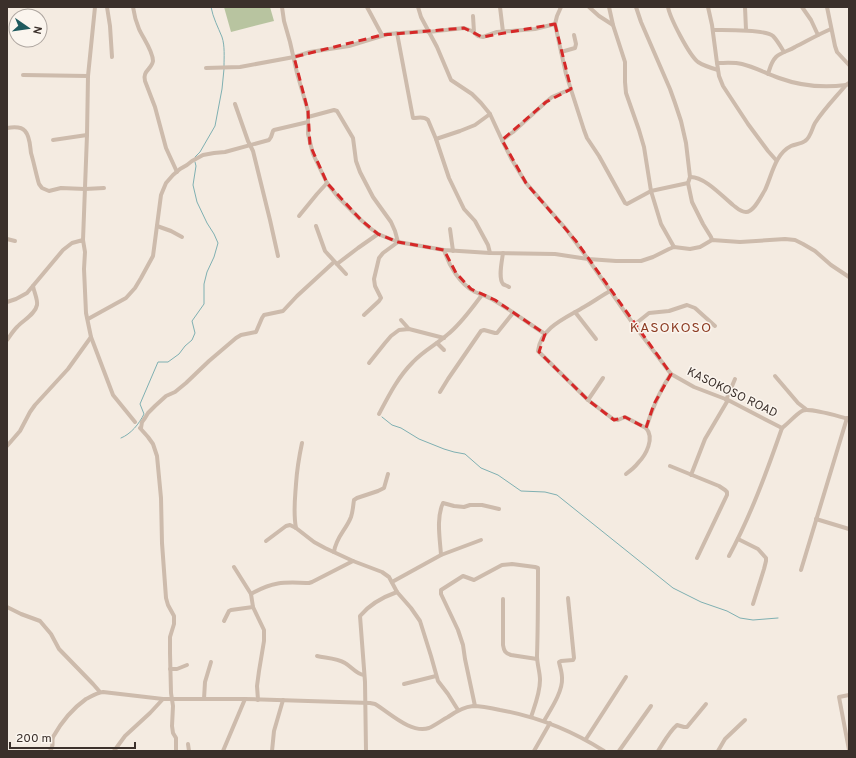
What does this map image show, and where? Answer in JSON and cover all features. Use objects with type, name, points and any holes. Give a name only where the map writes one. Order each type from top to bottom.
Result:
[{"type":"street","points":[[95,7],[88,76],[83,240],[85,252],[86,312],[91,337],[113,395],[135,422]]},
{"type":"street","points":[[107,7],[112,57]]},
{"type":"street","points":[[133,7],[139,28],[150,50],[153,61],[145,74],[145,81],[155,107],[166,148],[177,172]]},
{"type":"street","points":[[282,7],[284,22],[308,111],[308,134],[313,154],[327,183],[338,197],[361,220],[378,234],[398,242],[444,250],[490,253],[555,254],[588,259],[616,261],[641,260],[653,257],[669,249],[690,249],[700,247],[712,240],[740,242],[785,239],[795,240],[804,244],[849,276]]},
{"type":"street","points":[[367,7],[382,35]]},
{"type":"street","name":"KASOKOSO ROAD","points":[[418,7],[421,17],[437,47],[451,80],[477,98],[490,114],[512,160],[526,183],[566,229],[634,325],[671,374],[782,428],[801,412],[807,410]]},
{"type":"street","points":[[500,7],[503,32]]},
{"type":"street","points":[[561,7],[555,24],[566,74],[584,130],[624,203],[627,204],[651,191],[688,184]]},
{"type":"street","points":[[588,7],[613,25]]},
{"type":"street","points":[[609,7],[625,62],[626,93],[644,147],[651,191],[661,224],[674,248]]},
{"type":"street","points":[[636,7],[670,88],[681,121],[686,143],[690,177],[688,184],[694,207],[712,240]]},
{"type":"street","points":[[668,7],[681,36],[695,60],[704,66],[718,70]]},
{"type":"street","points":[[708,7],[713,30],[720,82],[748,124],[776,160]]},
{"type":"street","points":[[745,7],[746,30]]},
{"type":"street","points":[[802,7],[811,20],[818,35]]},
{"type":"street","points":[[827,7],[837,52],[849,65]]},
{"type":"street","points":[[473,16],[474,32]]},
{"type":"street","points":[[206,68],[240,67],[294,57],[310,52],[348,46],[382,35],[397,33],[461,28],[474,32],[478,36],[483,37],[497,32],[535,29],[548,27],[555,24]]},
{"type":"street","points":[[768,74],[776,57],[831,29]]},
{"type":"street","points":[[713,30],[746,30],[771,34],[784,52]]},
{"type":"street","points":[[397,33],[413,118],[426,118],[428,120],[449,178],[464,209],[475,221],[488,245],[490,253]]},
{"type":"street","points":[[561,52],[575,48],[576,44],[574,35]]},
{"type":"street","points":[[717,63],[742,64],[779,78],[805,85],[827,86],[848,84]]},
{"type":"street","points":[[23,75],[88,76]]},
{"type":"street","points":[[690,177],[705,182],[739,210],[747,212],[751,210],[757,204],[765,190],[776,160],[790,146],[805,141],[815,123],[848,84]]},
{"type":"street","points":[[502,140],[552,97],[571,89]]},
{"type":"street","points":[[235,104],[253,151],[278,256]]},
{"type":"street","points":[[308,117],[334,110],[337,111],[353,138],[356,161],[360,172],[373,197],[391,222],[398,242]]},
{"type":"street","points":[[436,139],[475,125],[490,114]]},
{"type":"street","points":[[88,319],[126,298],[142,278],[154,256],[161,195],[169,179],[194,160],[207,154],[225,152],[269,140],[274,130],[308,122]]},
{"type":"street","points":[[7,128],[16,127],[26,132],[39,184],[42,188],[49,191],[60,188],[104,188]]},
{"type":"street","points":[[53,140],[87,135]]},
{"type":"street","points":[[299,216],[327,183]]},
{"type":"street","points":[[157,226],[182,237]]},
{"type":"street","points":[[316,226],[325,251],[346,274]]},
{"type":"street","points":[[450,229],[453,251]]},
{"type":"street","points":[[176,751],[176,738],[172,730],[173,706],[170,669],[170,637],[174,619],[166,598],[162,543],[161,498],[157,456],[153,444],[141,428],[142,422],[148,413],[161,401],[186,383],[236,338],[256,332],[264,315],[283,311],[297,296],[336,263],[378,234]]},
{"type":"street","points":[[7,239],[15,241]]},
{"type":"street","points":[[7,302],[28,292],[62,250],[72,243],[83,240]]},
{"type":"street","points":[[364,315],[379,301],[380,298],[374,279],[381,255],[398,242]]},
{"type":"street","points":[[444,250],[447,259],[462,281],[471,289],[494,300],[545,334]]},
{"type":"street","points":[[503,253],[501,274],[502,280],[505,285],[509,287]]},
{"type":"street","points":[[7,340],[17,327],[35,311],[37,303],[33,286]]},
{"type":"street","points":[[610,291],[552,326],[545,334],[539,345],[538,352],[588,400],[614,420],[625,417],[649,431],[650,439],[648,448],[638,464],[626,474]]},
{"type":"street","points":[[28,292],[35,294]]},
{"type":"street","points":[[379,414],[391,391],[405,371],[415,360],[454,329],[482,295]]},
{"type":"street","points":[[634,325],[649,313],[668,311],[688,305],[695,308],[715,326]]},
{"type":"street","points":[[575,312],[596,339]]},
{"type":"street","points":[[440,392],[481,331],[484,330],[497,333],[513,313]]},
{"type":"street","points":[[401,320],[409,330]]},
{"type":"street","points":[[369,363],[385,343],[396,332],[402,329],[444,338]]},
{"type":"street","points":[[7,446],[20,431],[35,405],[68,369],[91,337]]},
{"type":"street","points":[[437,343],[444,350]]},
{"type":"street","points":[[646,428],[654,404],[671,374]]},
{"type":"street","points":[[775,376],[807,410],[822,412],[848,419],[801,570]]},
{"type":"street","points":[[588,400],[603,378]]},
{"type":"street","points":[[691,475],[704,439],[726,400],[735,379]]},
{"type":"street","points":[[729,556],[752,506],[782,428]]},
{"type":"street","points":[[296,528],[294,501],[297,468],[302,442]]},
{"type":"street","points":[[670,466],[719,486],[727,492],[727,495],[697,558]]},
{"type":"street","points":[[334,552],[336,542],[345,529],[351,516],[354,500],[384,488],[388,474]]},
{"type":"street","points":[[441,555],[440,519],[441,507],[443,503],[464,507],[470,505],[482,505],[499,509]]},
{"type":"street","points":[[816,519],[849,529]]},
{"type":"street","points":[[266,541],[288,525],[292,526],[314,542],[353,561],[387,575],[397,592],[420,621],[439,684],[448,694],[458,710]]},
{"type":"street","points":[[738,539],[758,549],[766,558],[753,604]]},
{"type":"street","points":[[392,582],[441,555],[481,540]]},
{"type":"street","points":[[251,594],[260,589],[278,583],[309,583],[353,561]]},
{"type":"street","points":[[476,706],[463,645],[458,630],[441,594],[442,589],[463,576],[474,580],[502,565],[512,564],[537,568],[537,659],[540,685],[531,717]]},
{"type":"street","points":[[234,567],[251,594],[253,607],[264,630],[264,641],[257,686],[258,700]]},
{"type":"street","points":[[366,751],[364,675],[360,616],[379,601],[397,592]]},
{"type":"street","points":[[544,721],[562,684],[559,662],[573,660],[574,658],[568,598]]},
{"type":"street","points":[[503,599],[503,645],[505,652],[511,655],[537,659]]},
{"type":"street","points":[[7,607],[40,621],[51,634],[59,649],[100,692]]},
{"type":"street","points":[[224,621],[231,610],[253,607]]},
{"type":"street","points":[[317,656],[346,663],[356,672],[364,675]]},
{"type":"street","points":[[204,699],[204,682],[211,662]]},
{"type":"street","points":[[170,669],[178,669],[188,665]]},
{"type":"street","points":[[404,684],[436,676]]},
{"type":"street","points":[[586,740],[626,677]]},
{"type":"street","points":[[50,751],[54,746],[53,737],[60,724],[82,702],[100,692],[163,699],[245,699],[365,702],[375,704],[409,726],[417,729],[429,728],[458,710],[467,707],[486,707],[515,712],[550,723],[586,740],[604,751]]},
{"type":"street","points":[[849,695],[839,697],[849,750]]},
{"type":"street","points":[[114,751],[125,736],[163,699]]},
{"type":"street","points":[[223,751],[245,699]]},
{"type":"street","points":[[272,751],[274,732],[282,700]]},
{"type":"street","points":[[658,751],[676,725],[684,727],[687,726],[706,704]]},
{"type":"street","points":[[619,751],[651,706]]},
{"type":"street","points":[[718,751],[725,739],[745,720]]},
{"type":"street","points":[[534,751],[550,723]]},
{"type":"street","points":[[188,744],[189,751]]},
{"type":"highlighted area","points":[[555,24],[571,89],[546,102],[502,140],[526,183],[576,241],[671,374],[654,404],[646,428],[625,417],[614,420],[588,400],[539,352],[545,334],[495,300],[471,289],[456,273],[444,250],[398,242],[378,234],[361,220],[327,183],[310,145],[308,111],[294,57],[382,35],[464,28],[482,37]]},
{"type":"green space","points":[[224,7],[270,7],[274,21],[231,32]]},
{"type":"waterway","points":[[211,7],[214,19],[223,40],[224,66]]},
{"type":"waterway","points":[[195,157],[200,152],[215,126],[224,69]]},
{"type":"waterway","points":[[121,438],[134,428],[144,414],[140,404],[158,362],[168,362],[179,354],[192,340],[195,333],[192,321],[204,304],[204,284],[218,243],[197,202],[193,185],[196,166],[195,162]]},
{"type":"waterway","points":[[382,417],[392,425],[401,428],[419,439],[444,449],[465,454],[481,468],[498,475],[521,491],[545,492],[557,495],[673,588],[701,602],[727,611],[740,618],[753,620],[778,618]]},
{"type":"district","name":"KASOKOSO","points":[[671,328]]}]
